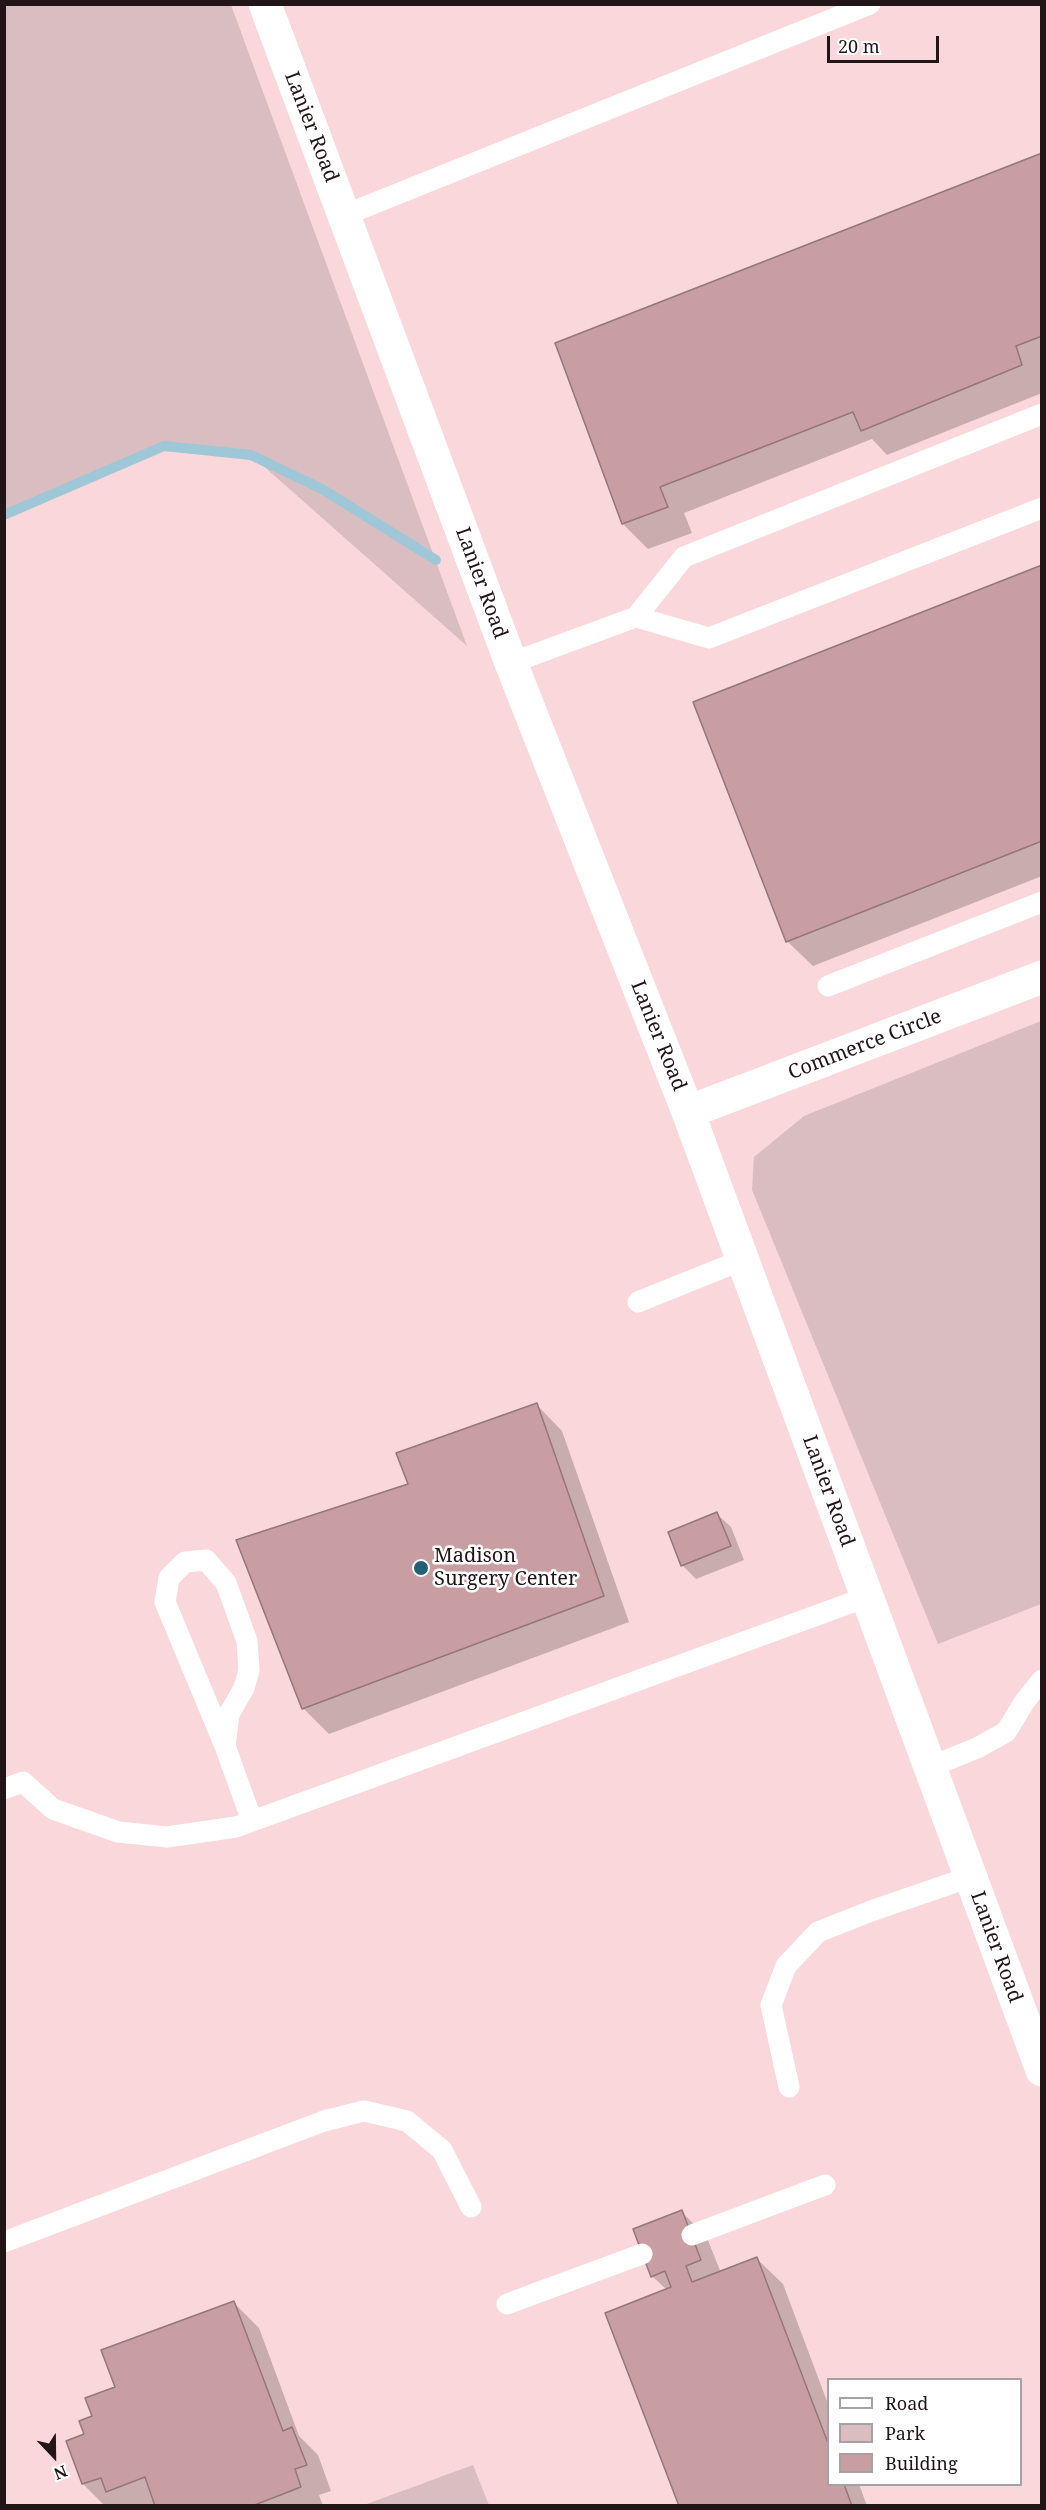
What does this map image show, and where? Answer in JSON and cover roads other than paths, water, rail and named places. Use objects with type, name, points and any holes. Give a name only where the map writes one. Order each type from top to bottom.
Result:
[{"type":"street","name":"Lanier Road","points":[[265,4],[511,663],[688,1112],[1040,2064]]},
{"type":"street","name":"Commerce Circle","points":[[688,1112],[1041,977]]},
{"type":"lane","points":[[345,215],[826,13],[870,4]]},
{"type":"lane","points":[[511,663],[636,617],[684,556],[1041,414]]},
{"type":"lane","points":[[636,617],[709,638],[1041,508]]},
{"type":"lane","points":[[828,986],[1041,902]]},
{"type":"lane","points":[[638,1302],[742,1260]]},
{"type":"lane","points":[[225,1746],[229,1714],[244,1688],[249,1670],[247,1641],[226,1583],[206,1560],[185,1562],[169,1578],[165,1602],[225,1746],[252,1821]]},
{"type":"lane","points":[[4,1789],[24,1782],[53,1809],[118,1832],[167,1837],[236,1827],[867,1597]]},
{"type":"lane","points":[[930,1767],[977,1748],[1006,1732],[1024,1701],[1041,1680]]},
{"type":"lane","points":[[789,2087],[771,2005],[786,1966],[818,1932],[970,1877]]},
{"type":"lane","points":[[4,2242],[324,2121],[364,2111],[407,2121],[442,2150],[471,2207]]},
{"type":"lane","points":[[692,2235],[825,2185]]},
{"type":"lane","points":[[507,2304],[642,2254]]},
{"type":"waterway","points":[[4,515],[164,446],[251,455],[322,489],[436,560]]},
{"type":"place","name":"Madison Surgery Center","points":[[421,1568]]}]
